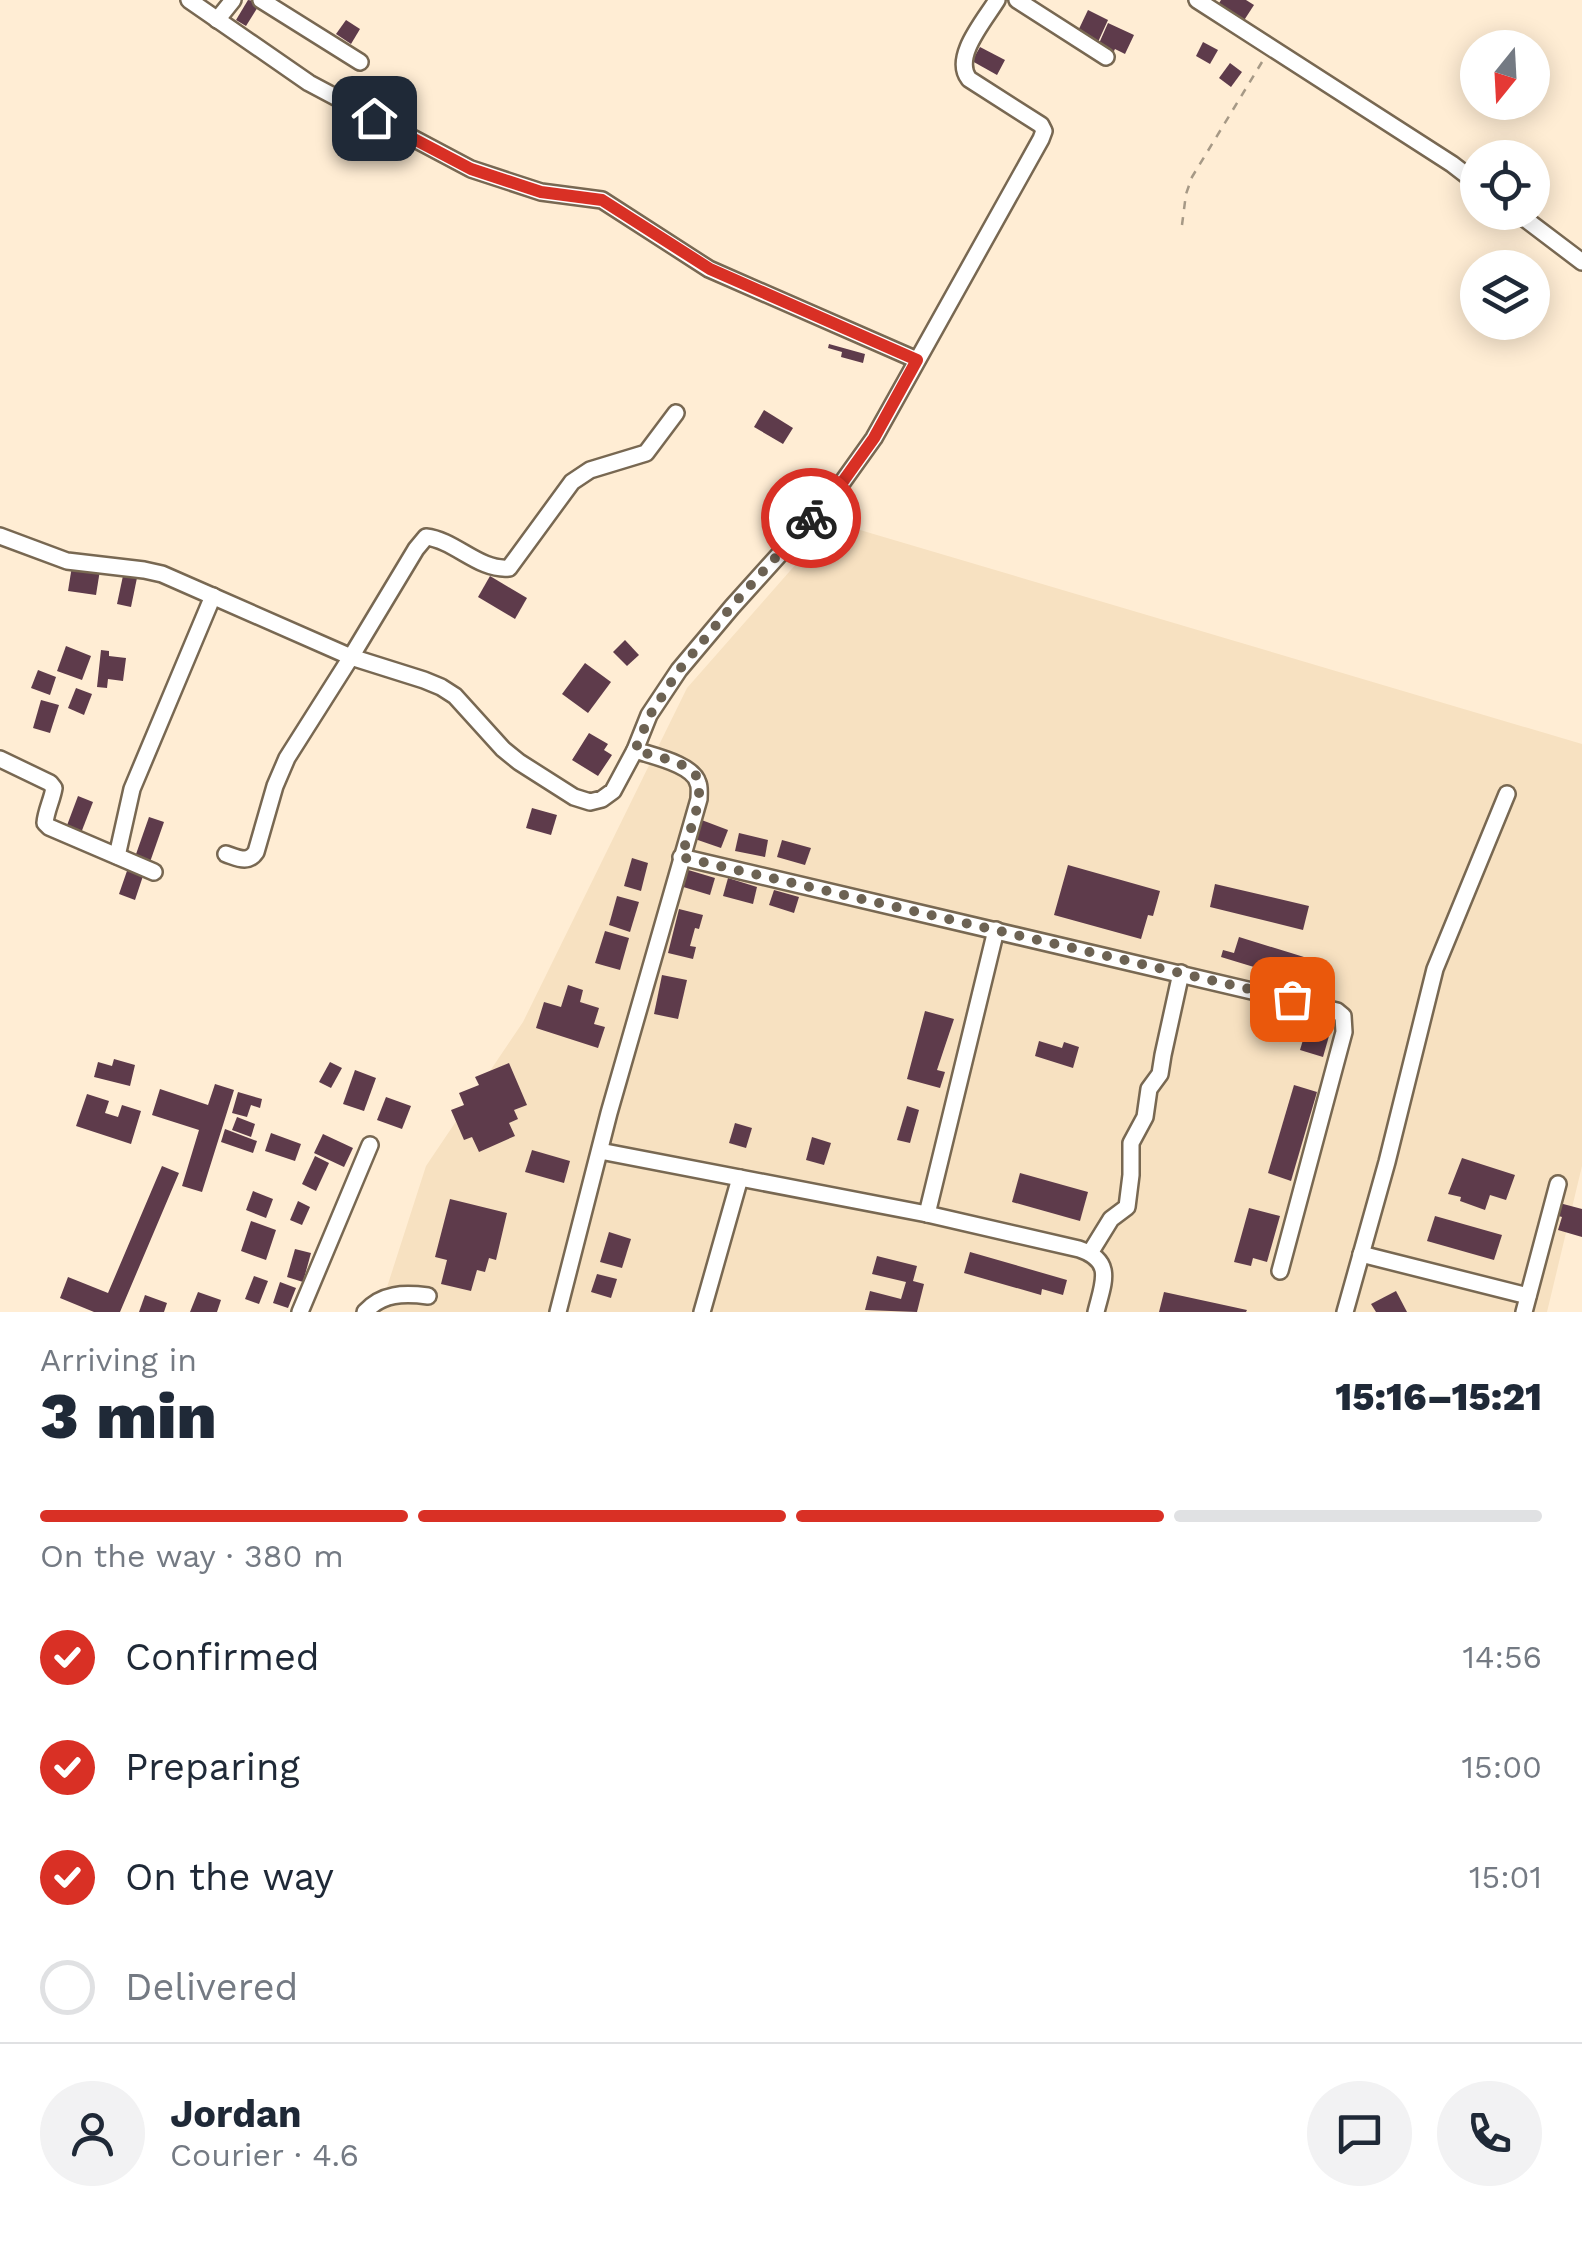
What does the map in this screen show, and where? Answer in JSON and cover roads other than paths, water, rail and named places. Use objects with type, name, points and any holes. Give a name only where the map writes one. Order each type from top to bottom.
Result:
[{"type":"street","points":[[189,0],[309,83],[471,169],[541,192],[602,200],[710,269],[917,360]]},
{"type":"street","points":[[217,20],[233,0]]},
{"type":"street","points":[[260,0],[360,62]]},
{"type":"street","points":[[0,536],[66,561],[162,574],[351,657],[441,687],[455,696],[511,755],[574,798],[590,802],[602,799],[613,791],[650,715],[679,670],[834,494],[864,452],[1044,131],[964,72],[967,50],[998,0]]},
{"type":"street","points":[[1018,0],[1106,57]]},
{"type":"street","points":[[1198,0],[1460,171]]},
{"type":"street","points":[[1540,230],[1582,262]]},
{"type":"street","points":[[226,854],[246,860],[256,852],[287,758],[426,536],[494,568],[508,568],[572,482],[590,470],[646,453],[676,413]]},
{"type":"street","points":[[117,856],[132,789],[214,596]]},
{"type":"street","points":[[558,1312],[699,799],[700,785],[694,774],[679,764],[635,750]]},
{"type":"street","points":[[0,759],[54,788],[45,823],[49,827],[154,872]]},
{"type":"street","points":[[1345,1312],[1435,969],[1506,794]]},
{"type":"street","points":[[681,857],[1329,1007],[1343,1016],[1344,1032],[1280,1271]]},
{"type":"street","points":[[927,1214],[996,930]]},
{"type":"street","points":[[1090,1253],[1111,1219],[1127,1207],[1130,1143],[1146,1117],[1149,1090],[1160,1074],[1181,973]]},
{"type":"street","points":[[300,1312],[370,1146]]},
{"type":"street","points":[[600,1151],[927,1214],[1090,1253],[1104,1268],[1096,1312]]},
{"type":"street","points":[[702,1312],[740,1178]]},
{"type":"street","points":[[1361,1254],[1526,1304],[1558,1184]]},
{"type":"street","points":[[366,1312],[386,1297],[428,1296]]}]
